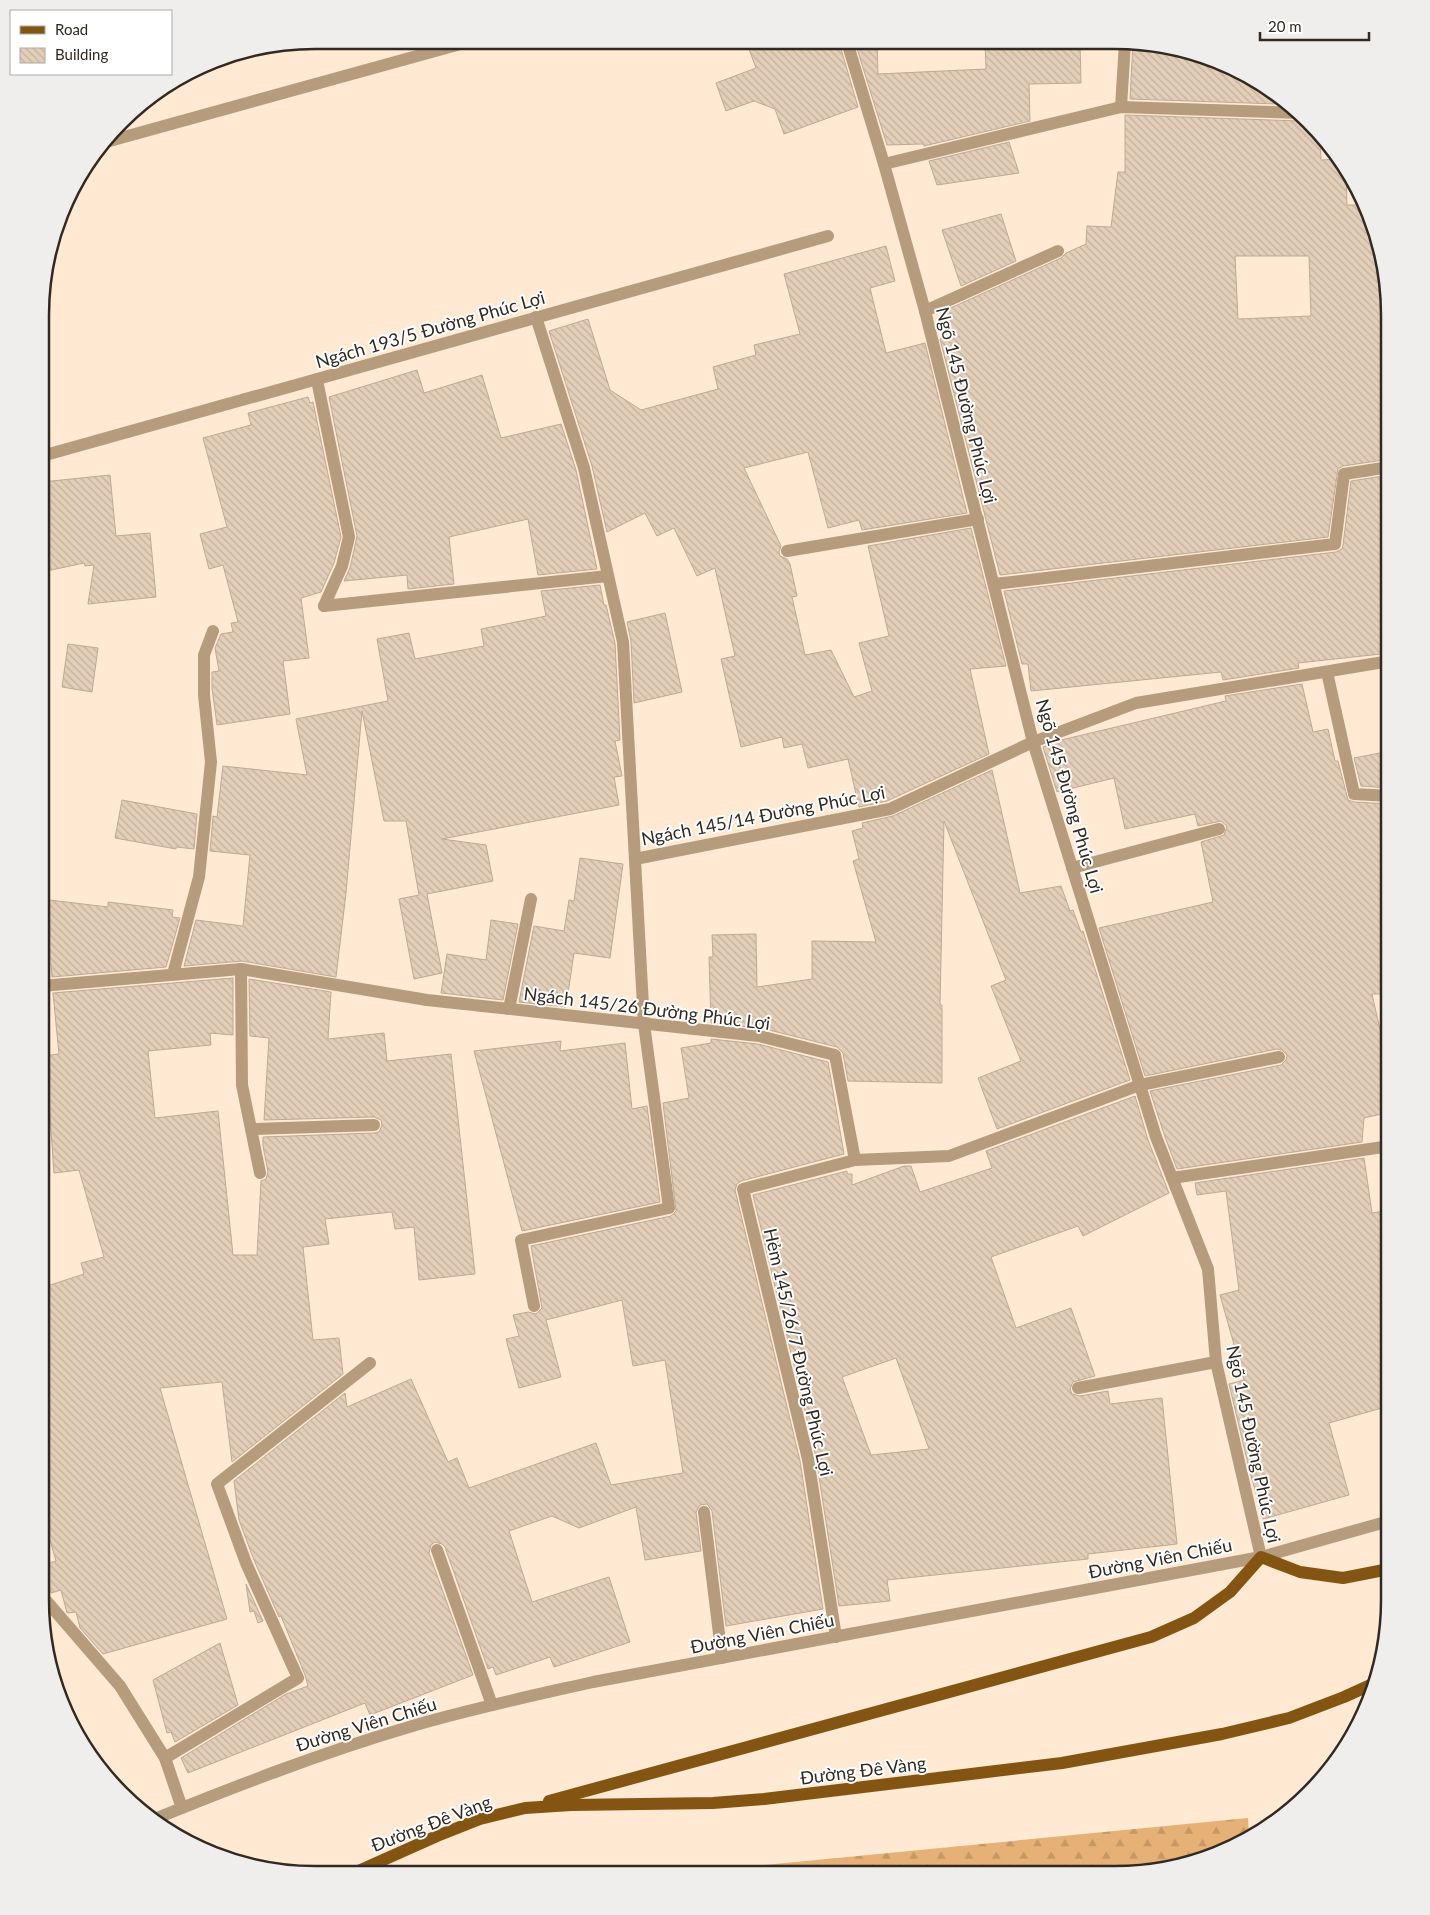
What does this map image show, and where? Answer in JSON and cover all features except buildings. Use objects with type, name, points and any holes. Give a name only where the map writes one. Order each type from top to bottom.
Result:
[{"type":"main road","points":[[525,1808],[1151,1637],[1194,1618],[1215,1603],[1230,1592],[1261,1557],[1300,1572],[1343,1578],[1381,1571]]},
{"type":"main road","name":"Đường Đê Vàng","points":[[370,1866],[480,1819],[525,1808],[571,1805],[713,1803],[764,1799],[1062,1762],[1222,1734],[1289,1718],[1366,1687]]},
{"type":"street","points":[[116,139],[442,49]]},
{"type":"street","name":"Ngõ 145 Đường Phúc Lợi","points":[[849,49],[884,164],[925,311],[1033,742],[1156,1137],[1208,1269],[1216,1362],[1261,1557]]},
{"type":"street","points":[[1121,108],[1125,49]]},
{"type":"street","points":[[884,164],[1121,108],[1287,113]]},
{"type":"street","name":"Ngách 193/5 Đường Phúc Lợi","points":[[49,453],[317,380],[828,236]]},
{"type":"street","points":[[925,311],[1058,252]]},
{"type":"street","name":"Ngách 145/14 Đường Phúc Lợi","points":[[534,1306],[521,1240],[669,1208],[644,1024],[623,642],[584,468],[536,317]]},
{"type":"street","points":[[317,380],[349,537],[342,566],[324,606],[608,576]]},
{"type":"street","points":[[994,584],[1335,544],[1344,474],[1381,468]]},
{"type":"street","points":[[787,551],[978,519]]},
{"type":"street","points":[[172,974],[199,877],[211,762],[204,695],[204,655],[213,631]]},
{"type":"street","name":"Ngách 145/14 Đường Phúc Lợi","points":[[635,859],[890,809],[1033,742],[1136,703],[1381,663]]},
{"type":"street","points":[[1327,672],[1354,794],[1381,796]]},
{"type":"street","points":[[1072,868],[1219,829]]},
{"type":"street","points":[[509,1009],[531,899]]},
{"type":"street","points":[[241,969],[242,1085],[260,1173]]},
{"type":"street","name":"Ngách 145/26 Đường Phúc Lợi","points":[[49,985],[241,969],[427,1000],[759,1036],[835,1055],[855,1160]]},
{"type":"street","points":[[855,1160],[949,1156],[1140,1085],[1279,1056]]},
{"type":"street","points":[[251,1129],[374,1125]]},
{"type":"street","points":[[1172,1178],[1381,1147]]},
{"type":"street","name":"Hẻm 145/26/7 Đường Phúc Lợi","points":[[836,1637],[808,1459],[743,1189],[855,1160]]},
{"type":"street","points":[[1078,1388],[1216,1362]]},
{"type":"street","points":[[165,1758],[298,1678],[246,1563],[217,1484],[370,1363]]},
{"type":"street","points":[[704,1512],[722,1658]]},
{"type":"street","name":"Đường Viên Chiếu","points":[[161,1817],[314,1758],[409,1727],[492,1705],[593,1682],[1261,1557],[1381,1523]]},
{"type":"street","points":[[438,1550],[492,1705]]},
{"type":"street","points":[[49,1605],[120,1686],[165,1758],[182,1808]]},
{"type":"green space","points":[[1248,1818],[1249,1831],[1217,1846],[1167,1861],[1132,1866],[755,1866]]}]
